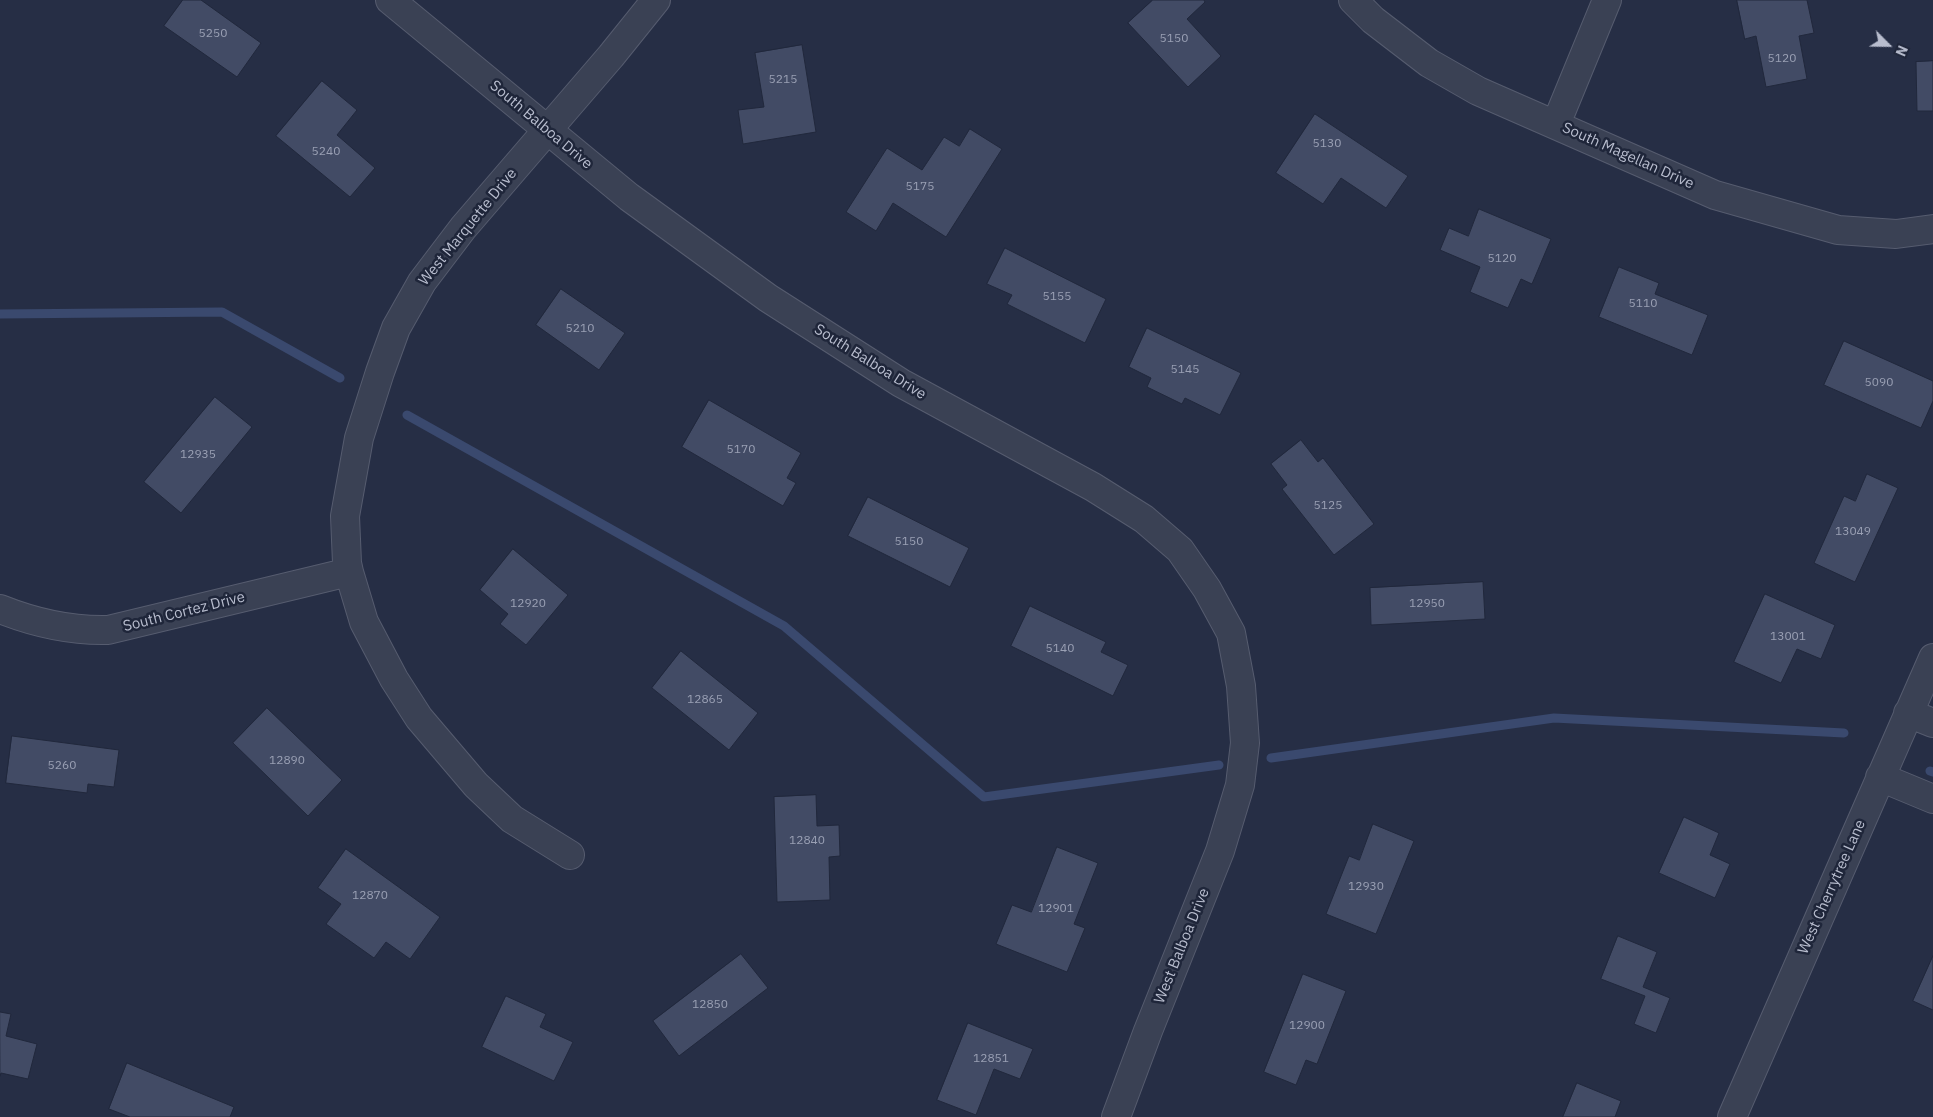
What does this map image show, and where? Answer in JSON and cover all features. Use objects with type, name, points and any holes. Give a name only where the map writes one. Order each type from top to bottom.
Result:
[{"type":"street","name":"South Balboa Drive","points":[[390,0],[629,197],[768,298],[901,383],[1093,487],[1144,519],[1180,550],[1207,589],[1231,633],[1241,686],[1245,742],[1242,772]]},
{"type":"street","name":"West Marquette Drive","points":[[570,855],[512,819],[476,785],[419,718],[394,680],[364,622],[347,562],[345,516],[358,448],[380,372],[396,328],[422,282],[463,228],[611,56],[656,0]]},
{"type":"street","name":"South Magellan Drive","points":[[1353,0],[1373,20],[1429,63],[1478,91],[1715,195],[1838,230],[1896,234],[1933,228]]},
{"type":"street","points":[[1556,124],[1608,0]]},
{"type":"street","name":"South Cortez Drive","points":[[9,612],[56,627],[108,630],[349,572]]},
{"type":"street","name":"West Cherrytree Lane","points":[[1732,1117],[1933,658]]},
{"type":"street","points":[[1908,713],[1933,723]]},
{"type":"street","name":"West Balboa Drive","points":[[1116,1117],[1148,1031],[1220,851],[1240,785],[1242,772]]},
{"type":"street","points":[[1880,777],[1933,799]]},
{"type":"building","points":[[183,0],[201,0],[261,43],[237,77],[164,26]]},
{"type":"building","points":[[1153,0],[1204,0],[1205,2],[1187,19],[1221,56],[1188,87],[1128,23]]},
{"type":"building","points":[[1737,0],[1807,0],[1814,33],[1799,36],[1807,79],[1766,87],[1756,36],[1745,39]]},
{"type":"building","points":[[802,45],[816,132],[743,144],[738,110],[764,107],[755,53]]},
{"type":"building","points":[[1933,61],[1933,111],[1917,111],[1916,62]]},
{"type":"building","points":[[322,81],[357,110],[337,135],[375,168],[350,197],[276,136]]},
{"type":"building","points":[[1315,114],[1408,176],[1386,208],[1341,178],[1323,204],[1276,173]]},
{"type":"building","points":[[970,129],[1002,149],[946,237],[893,203],[876,231],[846,212],[887,148],[922,170],[944,137],[959,146]]},
{"type":"building","points":[[1479,209],[1551,239],[1532,284],[1521,279],[1508,308],[1470,292],[1480,267],[1440,250],[1449,228],[1468,236]]},
{"type":"building","points":[[1005,248],[1106,299],[1085,343],[1007,304],[1012,295],[987,284]]},
{"type":"building","points":[[1619,267],[1659,283],[1655,294],[1708,315],[1692,355],[1599,317]]},
{"type":"building","points":[[561,289],[625,333],[599,370],[536,325]]},
{"type":"building","points":[[1147,328],[1241,373],[1220,415],[1185,398],[1182,404],[1147,387],[1151,378],[1129,367]]},
{"type":"building","points":[[1844,341],[1933,381],[1933,401],[1921,428],[1824,385]]},
{"type":"building","points":[[215,397],[252,427],[181,513],[144,482]]},
{"type":"building","points":[[709,400],[801,453],[787,478],[796,483],[783,506],[682,447]]},
{"type":"building","points":[[1301,440],[1318,462],[1323,458],[1374,524],[1334,555],[1282,489],[1287,485],[1271,464]]},
{"type":"building","points":[[1867,474],[1898,488],[1855,582],[1814,563],[1844,496],[1855,501]]},
{"type":"building","points":[[868,497],[969,548],[950,587],[848,536]]},
{"type":"building","points":[[513,549],[568,595],[526,645],[500,624],[508,614],[480,590]]},
{"type":"building","points":[[1483,582],[1485,619],[1371,625],[1370,588]]},
{"type":"building","points":[[1765,594],[1835,625],[1821,659],[1797,649],[1781,683],[1734,662]]},
{"type":"building","points":[[1030,606],[1106,642],[1101,652],[1128,665],[1113,696],[1011,646]]},
{"type":"building","points":[[681,651],[758,713],[729,750],[652,688]]},
{"type":"building","points":[[267,708],[342,780],[308,816],[233,743]]},
{"type":"building","points":[[12,736],[119,750],[114,787],[88,784],[87,793],[6,783]]},
{"type":"building","points":[[816,795],[817,826],[839,825],[840,856],[829,857],[830,900],[777,902],[774,797]]},
{"type":"building","points":[[1684,817],[1719,833],[1710,855],[1730,864],[1715,898],[1659,873]]},
{"type":"building","points":[[1373,824],[1414,841],[1376,934],[1326,914],[1349,856],[1359,860]]},
{"type":"building","points":[[1057,847],[1098,863],[1074,924],[1085,928],[1067,972],[996,944],[1012,905],[1031,912]]},
{"type":"building","points":[[346,849],[440,917],[410,959],[386,942],[374,958],[326,924],[341,904],[318,888]]},
{"type":"building","points":[[1618,936],[1657,952],[1643,987],[1670,998],[1656,1033],[1634,1024],[1645,996],[1601,979]]},
{"type":"building","points":[[741,954],[768,988],[679,1056],[653,1021]]},
{"type":"building","points":[[1933,956],[1933,1010],[1913,1001]]},
{"type":"building","points":[[1303,974],[1346,991],[1317,1064],[1306,1060],[1296,1085],[1264,1072]]},
{"type":"building","points":[[506,996],[546,1014],[540,1027],[573,1042],[554,1081],[482,1047]]},
{"type":"building","points":[[0,1012],[11,1014],[6,1036],[37,1044],[28,1079],[1,1073],[0,1076]]},
{"type":"building","points":[[968,1023],[1033,1049],[1020,1079],[994,1069],[976,1115],[937,1100]]},
{"type":"building","points":[[127,1063],[234,1107],[230,1117],[130,1117],[109,1109]]},
{"type":"building","points":[[1577,1083],[1621,1101],[1615,1117],[1563,1117]]},
{"type":"waterway","points":[[0,314],[222,312],[340,378]]},
{"type":"waterway","points":[[407,415],[784,626],[984,797],[1219,765]]},
{"type":"waterway","points":[[1271,758],[1554,718],[1844,733]]}]
